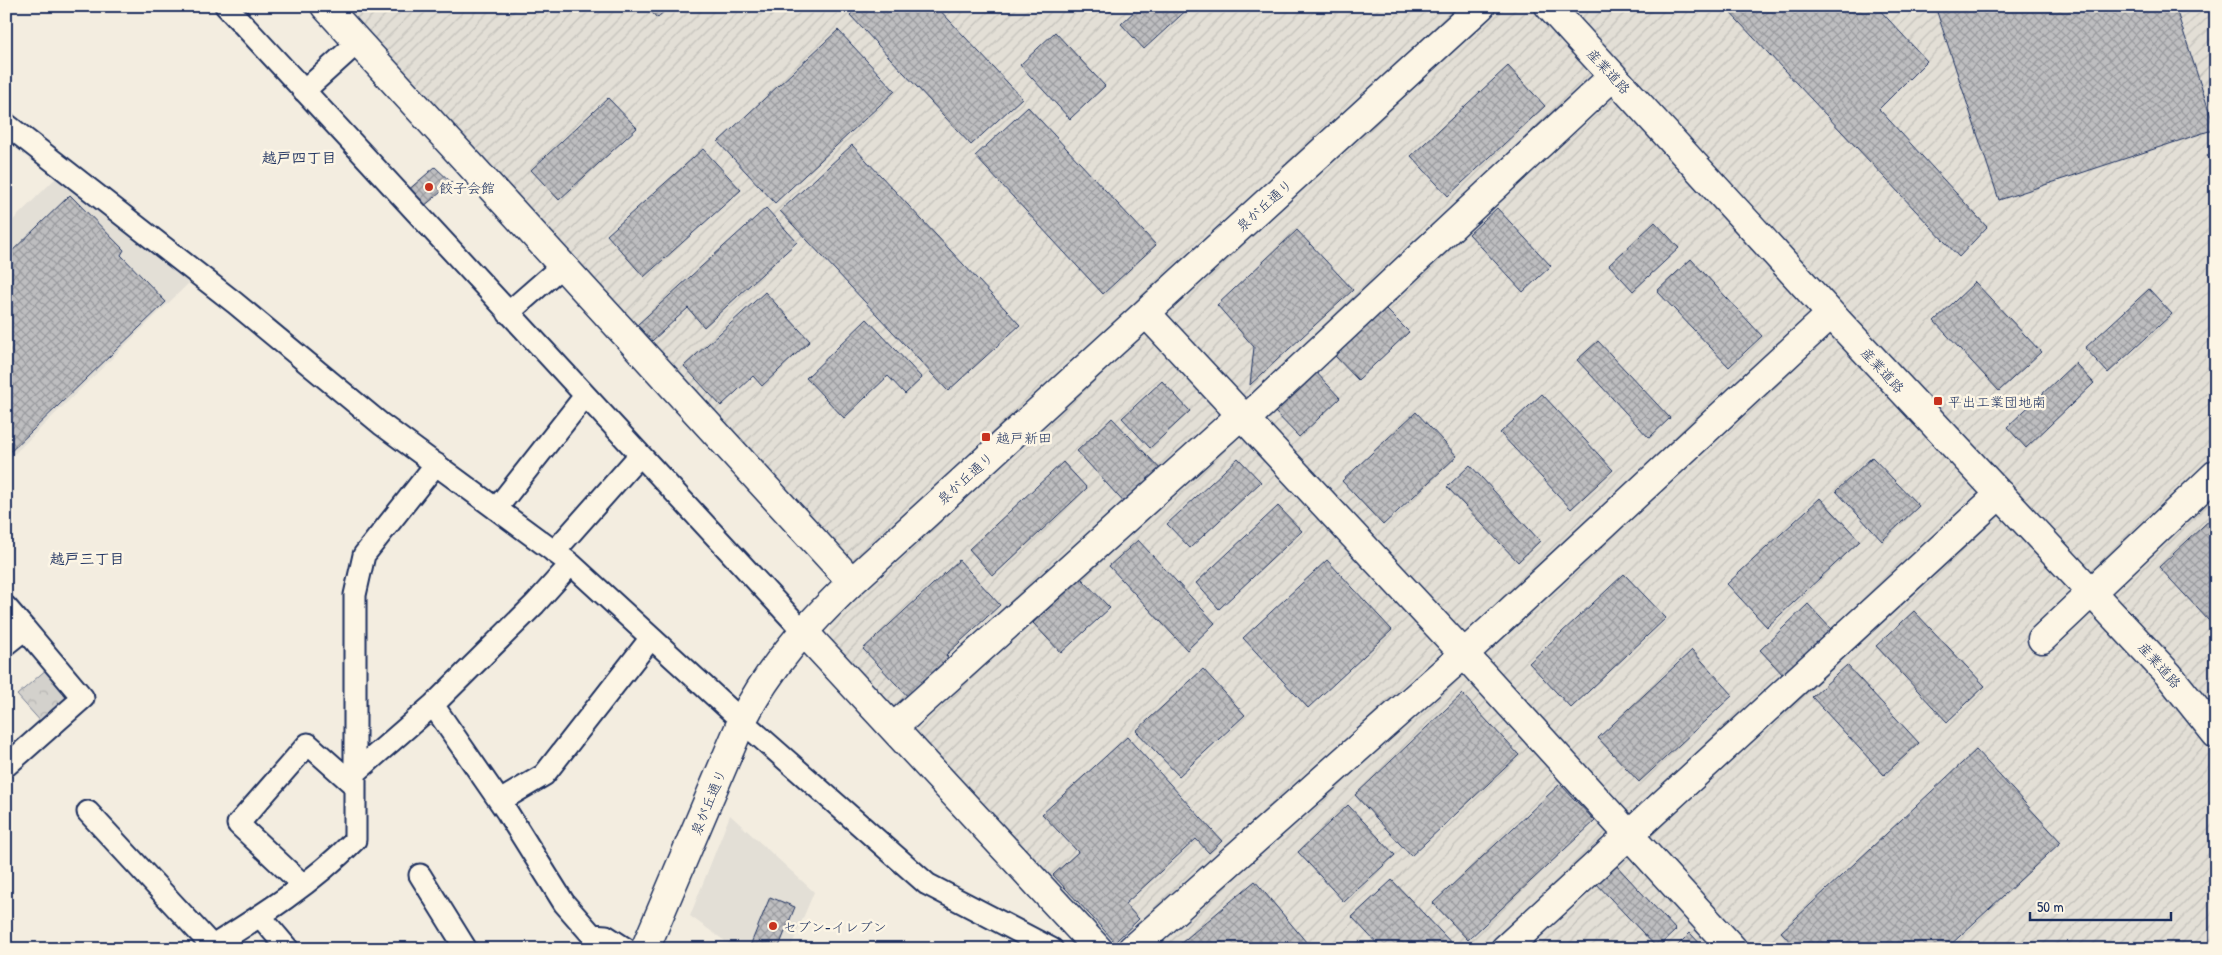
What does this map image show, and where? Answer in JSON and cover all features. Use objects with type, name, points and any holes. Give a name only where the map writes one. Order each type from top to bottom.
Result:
[{"type":"street","points":[[226,6],[640,456],[1098,949]]},
{"type":"street","points":[[325,6],[852,582]]},
{"type":"street","name":"泉が丘通り","points":[[645,949],[742,721],[757,691],[803,631],[852,582],[1481,6]]},
{"type":"street","name":"産業道路","points":[[1549,6],[1831,314],[2092,591],[2168,674],[2216,734]]},
{"type":"street","points":[[304,91],[358,42]]},
{"type":"street","points":[[893,728],[1243,418],[1613,76]]},
{"type":"street","points":[[6,124],[235,303],[382,424],[571,564],[742,721],[927,884],[1052,949]]},
{"type":"street","points":[[508,313],[563,265]]},
{"type":"street","points":[[1146,314],[1464,654],[1733,949]]},
{"type":"street","points":[[1132,949],[1464,654],[1831,314]]},
{"type":"street","points":[[496,509],[585,396]]},
{"type":"street","points":[[554,552],[640,456]]},
{"type":"street","points":[[88,812],[210,947],[260,916],[303,885],[332,863],[355,840],[355,595],[364,555],[436,464]]},
{"type":"street","points":[[2042,639],[2216,474]]},
{"type":"street","points":[[1505,949],[2000,494]]},
{"type":"street","points":[[355,779],[535,604],[571,564]]},
{"type":"street","points":[[6,607],[83,698],[6,766]]},
{"type":"street","points":[[6,644],[25,629]]},
{"type":"street","points":[[500,801],[544,775],[650,638]]},
{"type":"street","points":[[433,705],[500,801],[564,903],[579,922],[592,935],[606,936],[626,949]]},
{"type":"street","points":[[303,885],[238,824],[308,744],[355,779]]},
{"type":"street","points":[[420,875],[466,949]]},
{"type":"street","points":[[260,916],[288,949]]},
{"type":"shaded area","points":[[336,6],[2216,6],[2216,949],[1115,949],[830,641],[830,629],[835,618],[868,588]]},
{"type":"shaded area","points":[[58,176],[192,280],[6,462],[6,227]]},
{"type":"shaded area","points":[[730,815],[814,892],[790,949],[736,949],[690,916]]},
{"type":"green space","points":[[48,668],[66,689],[65,705],[43,724],[17,695]]},
{"type":"building","points":[[646,6],[670,6],[657,18]]},
{"type":"building","points":[[859,6],[936,6],[1022,98],[971,145],[850,15]]},
{"type":"building","points":[[1105,6],[1116,6],[1110,12]]},
{"type":"building","points":[[1140,6],[1191,6],[1144,49],[1121,24]]},
{"type":"building","points":[[1622,6],[1634,6],[1628,12]]},
{"type":"building","points":[[1724,6],[1876,6],[1927,61],[1879,109],[1987,227],[1959,257]]},
{"type":"building","points":[[1935,6],[2175,6],[2215,129],[1999,200]]},
{"type":"building","points":[[838,30],[895,91],[775,203],[718,142]]},
{"type":"building","points":[[1055,32],[1105,86],[1070,119],[1020,65]]},
{"type":"building","points":[[1508,66],[1545,106],[1448,196],[1411,156]]},
{"type":"building","points":[[608,98],[637,128],[559,200],[531,170]]},
{"type":"building","points":[[1028,107],[1156,245],[1103,294],[975,156]]},
{"type":"building","points":[[852,145],[1020,325],[948,391],[780,211]]},
{"type":"building","points":[[2216,148],[2216,166],[2207,156]]},
{"type":"building","points":[[703,149],[741,190],[644,277],[607,235]]},
{"type":"building","name":"餃子会館","points":[[435,167],[452,183],[423,207],[407,191]]},
{"type":"building","points":[[70,195],[124,250],[121,255],[166,302],[6,456],[6,257]]},
{"type":"building","points":[[766,208],[797,242],[704,327],[688,308],[652,341],[637,325]]},
{"type":"building","points":[[1497,208],[1551,266],[1523,292],[1469,234]]},
{"type":"building","points":[[1655,222],[1679,248],[1633,291],[1609,265]]},
{"type":"building","points":[[1297,230],[1353,290],[1250,385],[1254,347],[1217,305]]},
{"type":"building","points":[[1691,259],[1762,336],[1729,367],[1657,291]]},
{"type":"building","points":[[1975,282],[2041,352],[1999,391],[1934,321]]},
{"type":"building","points":[[2149,289],[2172,314],[2108,373],[2085,348]]},
{"type":"building","points":[[765,292],[810,341],[762,386],[753,376],[721,406],[684,366]]},
{"type":"building","points":[[1384,307],[1409,332],[1358,380],[1333,354]]},
{"type":"building","points":[[867,319],[922,378],[905,394],[888,376],[844,418],[806,378]]},
{"type":"building","points":[[1598,341],[1670,418],[1649,438],[1577,360]]},
{"type":"building","points":[[2075,363],[2094,383],[2026,448],[2007,427]]},
{"type":"building","points":[[1315,371],[1340,398],[1299,437],[1273,410]]},
{"type":"building","points":[[1162,381],[1190,411],[1150,448],[1122,418]]},
{"type":"building","points":[[1542,394],[1613,470],[1571,509],[1500,433]]},
{"type":"building","points":[[1416,412],[1457,456],[1383,525],[1342,481]]},
{"type":"building","points":[[1112,418],[1164,473],[1128,507],[1077,451]]},
{"type":"building","points":[[1872,457],[1919,506],[1882,541],[1836,491]]},
{"type":"building","points":[[1238,458],[1261,482],[1190,548],[1167,524]]},
{"type":"building","points":[[1063,462],[1087,488],[993,576],[969,549]]},
{"type":"building","points":[[1470,465],[1540,541],[1518,562],[1447,487]]},
{"type":"building","points":[[1820,498],[1860,541],[1767,627],[1727,584]]},
{"type":"building","points":[[1278,506],[1302,531],[1219,609],[1196,583]]},
{"type":"building","points":[[2216,514],[2216,615],[2209,621],[2159,567]]},
{"type":"building","points":[[1138,540],[1215,623],[1187,650],[1109,566]]},
{"type":"building","points":[[959,560],[1000,605],[946,655],[953,663],[912,701],[863,649]]},
{"type":"building","points":[[1327,560],[1392,630],[1308,708],[1243,638]]},
{"type":"building","points":[[1624,574],[1666,618],[1571,708],[1529,663]]},
{"type":"building","points":[[1081,578],[1110,608],[1061,653],[1033,623]]},
{"type":"building","points":[[1808,604],[1832,630],[1784,676],[1760,650]]},
{"type":"building","points":[[1914,611],[1985,686],[1947,722],[1876,646]]},
{"type":"building","points":[[1692,650],[1733,695],[1639,782],[1598,738]]},
{"type":"building","points":[[1847,665],[1919,743],[1884,775],[1812,697]]},
{"type":"building","points":[[1203,669],[1245,715],[1179,776],[1136,731]]},
{"type":"building","points":[[1462,694],[1519,755],[1411,856],[1355,795]]},
{"type":"building","points":[[1127,737],[1222,841],[1209,853],[1196,839],[1125,904],[1139,919],[1115,942],[1053,875],[1078,852],[1042,814]]},
{"type":"building","points":[[1976,750],[2061,842],[1946,949],[1797,949],[1781,932]]},
{"type":"building","points":[[1560,784],[1595,821],[1468,940],[1433,903]]},
{"type":"building","points":[[1348,805],[1395,855],[1344,902],[1298,852]]},
{"type":"building","points":[[1615,864],[1676,930],[1657,948],[1595,882]]},
{"type":"building","points":[[1392,880],[1457,949],[1382,949],[1352,917]]},
{"type":"building","points":[[1255,881],[1312,949],[1174,949]]},
{"type":"building","name":"セブン-イレブン","points":[[770,897],[795,907],[778,949],[758,949],[750,946]]},
{"type":"building","points":[[1690,933],[1705,949],[1674,949]]},
{"type":"place","name":"餃子会館","points":[[429,187]]},
{"type":"place","name":"平出工業団地南","points":[[1938,401]]},
{"type":"place","name":"越戸新田","points":[[986,437]]},
{"type":"place","name":"セブン-イレブン","points":[[773,926]]},
{"type":"district","name":"越戸四丁目","points":[[299,157]]},
{"type":"district","name":"越戸三丁目","points":[[87,558]]}]
